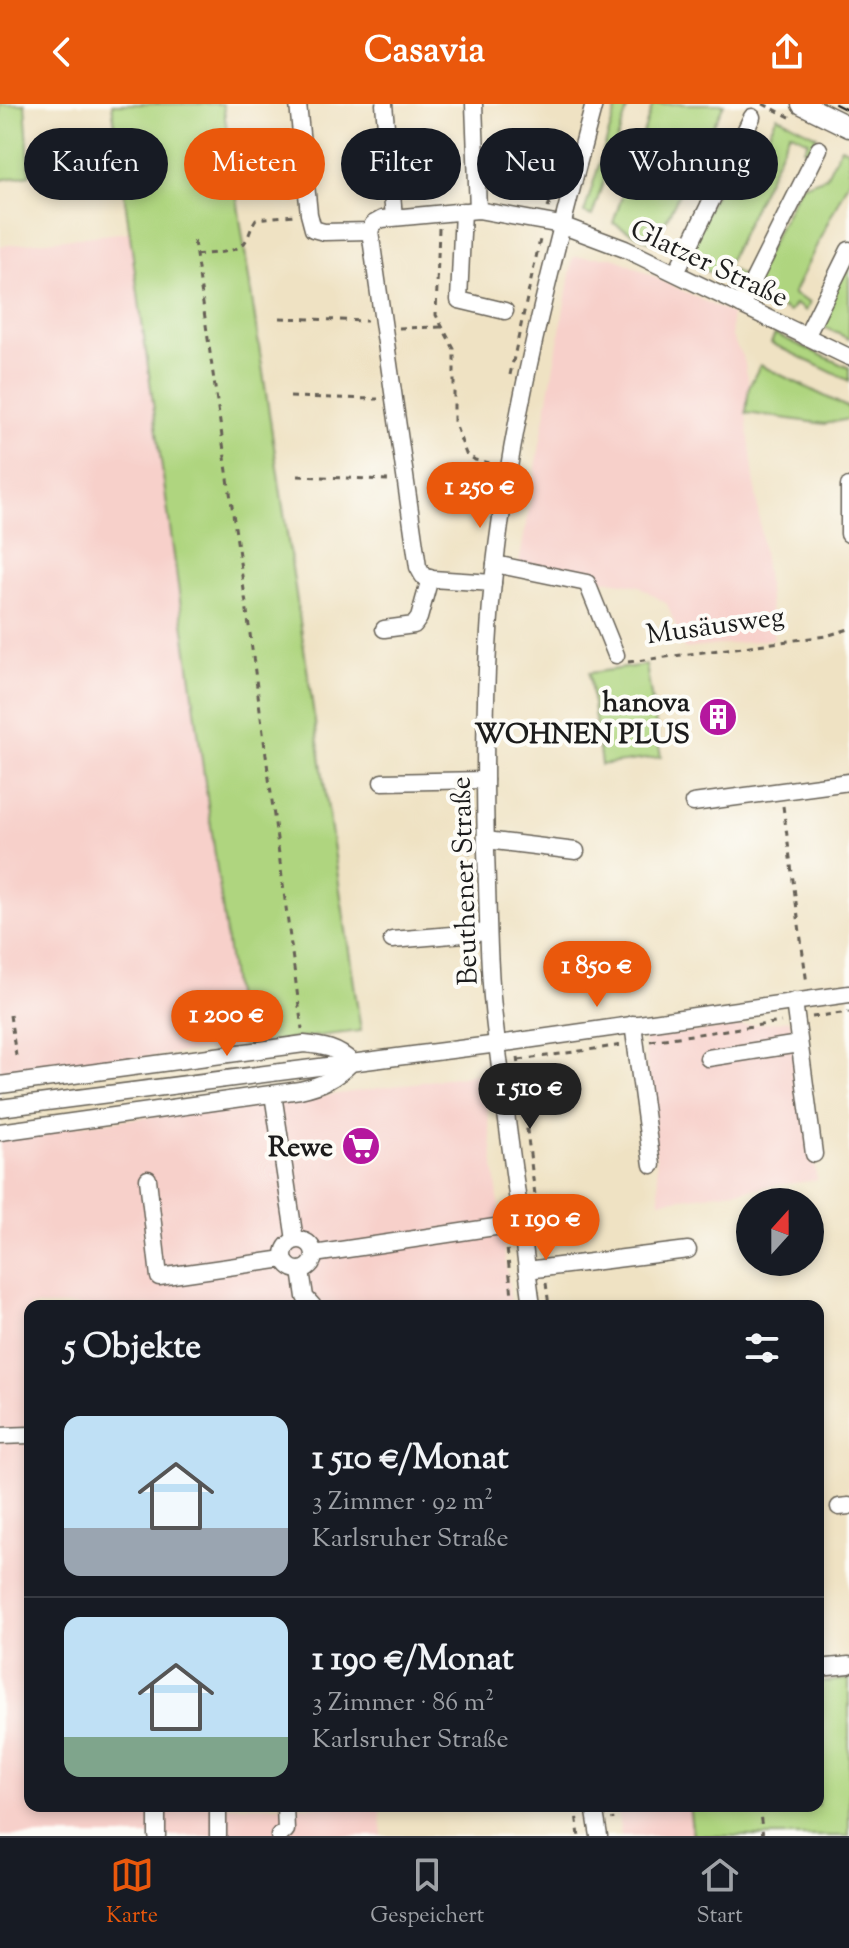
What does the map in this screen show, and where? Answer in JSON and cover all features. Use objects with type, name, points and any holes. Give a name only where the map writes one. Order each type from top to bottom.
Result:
[{"type":"main road","points":[[802,104],[849,127]]},
{"type":"street","points":[[298,104],[311,222]]},
{"type":"street","points":[[384,104],[394,217]]},
{"type":"street","points":[[474,104],[470,211],[459,300],[505,311]]},
{"type":"street","name":"Beuthener Straße","points":[[533,1300],[536,1269],[522,1223],[498,1044],[488,932],[485,780],[487,670],[495,564],[537,323],[594,104]]},
{"type":"street","points":[[676,273],[752,117]]},
{"type":"street","points":[[741,305],[819,149]]},
{"type":"street","name":"Glatzer Straße","points":[[311,222],[324,232],[370,231],[373,224],[394,217],[470,211],[561,225],[625,249],[849,357]]},
{"type":"street","points":[[370,231],[418,567],[423,576],[430,578],[493,583]]},
{"type":"street","points":[[806,337],[849,250]]},
{"type":"street","points":[[849,486],[849,534]]},
{"type":"street","name":"Musäusweg","points":[[495,564],[587,583],[616,655]]},
{"type":"street","points":[[384,629],[414,625],[419,618],[430,578]]},
{"type":"street","points":[[382,782],[485,780]]},
{"type":"street","points":[[693,803],[849,782]]},
{"type":"street","points":[[486,840],[576,851]]},
{"type":"street","points":[[392,940],[488,932]]},
{"type":"street","points":[[0,1108],[498,1044],[849,994]]},
{"type":"street","points":[[794,1001],[814,1154]]},
{"type":"street","points":[[633,1024],[652,1165]]},
{"type":"street","points":[[0,1085],[304,1044],[340,1051],[352,1062]]},
{"type":"street","points":[[708,1058],[799,1044]]},
{"type":"street","points":[[0,1132],[323,1085],[337,1077],[352,1062]]},
{"type":"street","points":[[273,1094],[295,1240]]},
{"type":"street","points":[[148,1179],[159,1277],[284,1259]]},
{"type":"street","points":[[314,1254],[522,1223]]},
{"type":"street","points":[[295,1240],[309,1244],[314,1254],[312,1262],[301,1270],[293,1269],[284,1259],[287,1245],[295,1240]]},
{"type":"street","points":[[536,1269],[688,1250]]},
{"type":"street","points":[[301,1270],[308,1300]]},
{"type":"street","points":[[0,1436],[24,1435]]},
{"type":"street","points":[[824,1667],[849,1665]]},
{"type":"street","points":[[157,1812],[157,1836]]},
{"type":"street","points":[[218,1812],[218,1836]]},
{"type":"street","points":[[279,1836],[286,1830],[285,1812]]},
{"type":"street","points":[[595,1812],[599,1836]]},
{"type":"path","points":[[439,213],[436,315],[454,349],[454,421],[466,454],[475,460],[511,467]]},
{"type":"path","points":[[196,255],[239,248],[248,239],[256,219],[311,222]]},
{"type":"path","points":[[194,241],[304,1044]]},
{"type":"path","points":[[280,318],[444,327]]},
{"type":"path","points":[[290,397],[394,400]]},
{"type":"path","points":[[298,476],[406,481]]},
{"type":"path","name":"Musäusweg","points":[[616,655],[630,662],[826,636],[849,629]]},
{"type":"path","points":[[781,791],[807,984]]},
{"type":"path","points":[[547,1300],[536,1269],[518,1060],[849,1012]]},
{"type":"path","points":[[10,1015],[16,1056]]},
{"type":"path","points":[[576,1812],[579,1836]]},
{"type":"path","points":[[760,1812],[763,1836]]},
{"type":"shaded area","points":[[129,232],[241,1045],[0,1077],[0,246]]},
{"type":"shaded area","points":[[573,257],[613,257],[731,314],[732,337],[744,360],[750,388],[746,413],[774,639],[684,649],[667,604],[639,586],[519,564]]},
{"type":"shaded area","points":[[790,1020],[817,1180],[736,1188],[736,1191],[660,1201],[644,1038]]},
{"type":"shaded area","points":[[483,1073],[510,1300],[24,1300],[24,1812],[380,1812],[382,1836],[0,1836],[0,1134],[290,1101]]},
{"type":"shaded area","points":[[618,1812],[690,1812],[693,1836],[621,1836]]},
{"type":"green space","points":[[0,104],[25,104],[24,176],[0,180]]},
{"type":"green space","points":[[112,104],[223,104],[227,128],[184,128],[184,200],[237,200],[361,1031],[241,1045],[125,200],[168,200],[168,128],[115,128]]},
{"type":"green space","points":[[618,104],[629,104],[621,128],[611,128]]},
{"type":"green space","points":[[653,104],[724,104],[712,128],[645,128]]},
{"type":"green space","points":[[777,116],[817,136],[809,151],[804,149],[808,141],[790,132],[778,157],[778,128],[771,128]]},
{"type":"green space","points":[[841,147],[849,151],[849,179],[793,294],[810,303],[806,311],[795,304],[790,312],[748,290],[800,186],[826,177]]},
{"type":"green space","points":[[600,162],[600,192],[592,216],[584,213]]},
{"type":"green space","points":[[621,200],[676,200],[654,244],[613,223]]},
{"type":"green space","points":[[712,200],[758,200],[726,267],[743,276],[748,267],[752,269],[743,289],[683,259]]},
{"type":"green space","points":[[849,250],[849,339],[813,322]]},
{"type":"green space","points":[[775,334],[849,368],[849,381],[771,343]]},
{"type":"green space","points":[[760,365],[849,408],[849,419],[825,424],[746,413],[749,387]]},
{"type":"green space","points":[[646,665],[661,757],[601,765],[589,673]]},
{"type":"green space","points":[[849,1679],[849,1836],[693,1836],[690,1812],[824,1812],[824,1682]]},
{"type":"tram line","points":[[835,104],[849,111]]},
{"type":"place","name":"hanova WOHNEN PLUS","points":[[718,717]]},
{"type":"place","name":"Rewe","points":[[361,1146]]}]
